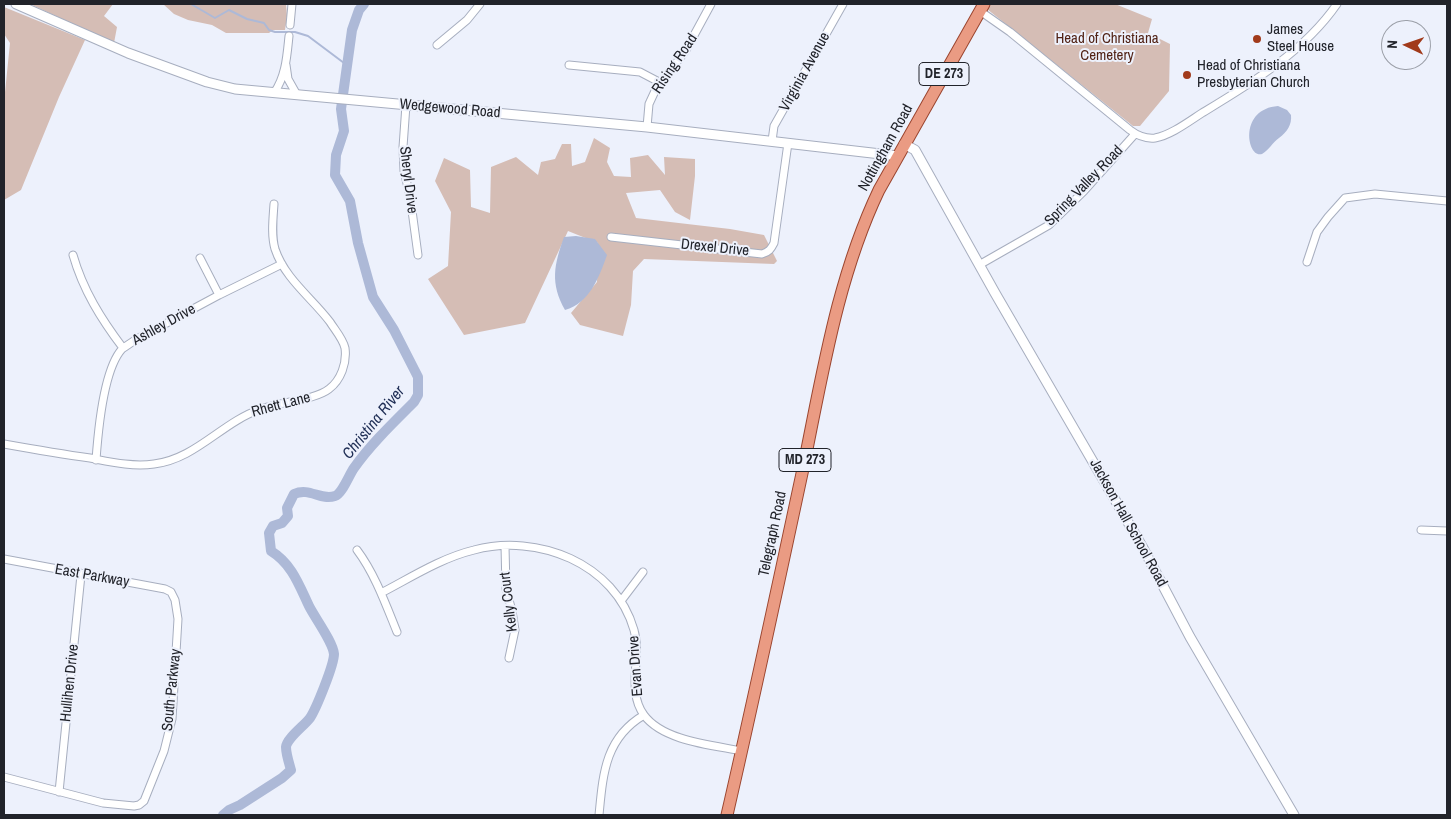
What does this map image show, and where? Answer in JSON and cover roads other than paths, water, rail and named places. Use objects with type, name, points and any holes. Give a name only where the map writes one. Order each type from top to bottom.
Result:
[{"type":"main road","name":"Nottingham Road","points":[[861,230],[879,190],[982,7]]},
{"type":"main road","name":"Telegraph Road","points":[[727,815],[830,338],[861,230]]},
{"type":"street","name":"Wedgewood Road","points":[[16,4],[128,53],[207,82],[235,89],[647,127],[898,156]]},
{"type":"street","points":[[290,25],[293,4]]},
{"type":"street","points":[[437,45],[467,20],[480,4]]},
{"type":"street","name":"Rising Road","points":[[647,127],[652,98],[686,50],[711,4]]},
{"type":"street","name":"Virginia Avenue","points":[[772,141],[774,126],[843,4]]},
{"type":"street","points":[[982,7],[1135,134],[1144,138],[1152,138],[1164,135],[1269,69],[1300,44],[1324,21],[1337,4]]},
{"type":"street","points":[[274,93],[286,64],[289,36]]},
{"type":"street","points":[[286,64],[288,80],[297,95]]},
{"type":"street","points":[[569,65],[640,72],[661,83]]},
{"type":"street","name":"Sheryl Drive","points":[[406,105],[403,147],[404,171],[410,196],[418,255]]},
{"type":"street","name":"Spring Valley Road","points":[[979,265],[1049,225],[1084,191],[1135,134]]},
{"type":"street","name":"Drexel Drive","points":[[611,237],[762,254],[767,252],[774,244],[788,143]]},
{"type":"street","name":"Jackson Hall School Road","points":[[904,144],[915,150],[979,265],[1143,548],[1190,637],[1294,815]]},
{"type":"street","points":[[1307,262],[1318,232],[1345,198],[1375,194],[1447,201]]},
{"type":"street","name":"Rhett Lane","points":[[4,444],[119,464],[135,465],[165,462],[193,450],[242,416],[280,403],[317,396],[335,384],[340,377],[344,361],[343,342],[282,264],[275,249],[273,236],[274,204]]},
{"type":"street","points":[[73,255],[82,282],[92,302],[106,326],[123,348]]},
{"type":"street","points":[[200,258],[219,295]]},
{"type":"street","name":"Ashley Drive","points":[[96,460],[98,437],[109,376],[117,356],[123,348],[219,295],[282,264]]},
{"type":"street","points":[[1421,530],[1447,531]]},
{"type":"street","name":"Evan Drive","points":[[380,592],[452,557],[486,547],[504,546],[540,549],[563,554],[599,576],[621,601],[628,613],[638,651],[635,682],[638,705],[644,715],[653,724],[674,736],[742,751]]},
{"type":"street","name":"Kelly Court","points":[[504,546],[506,589],[515,630],[509,658]]},
{"type":"street","points":[[357,550],[380,592],[397,632]]},
{"type":"street","name":"East Parkway","points":[[4,559],[165,589],[171,592],[175,600]]},
{"type":"street","points":[[621,601],[643,572]]},
{"type":"street","name":"Hullihen Drive","points":[[59,792],[81,574]]},
{"type":"street","name":"South Parkway","points":[[59,792],[103,803],[139,805],[144,802],[170,730],[176,676],[178,619],[175,600]]},
{"type":"street","points":[[599,815],[607,759],[622,732],[632,722],[644,715]]},
{"type":"street","points":[[4,777],[59,792]]},
{"type":"water","points":[[1278,106],[1287,110],[1291,115],[1290,125],[1266,151],[1262,154],[1257,153],[1250,142],[1251,124],[1257,115],[1265,109]]},
{"type":"water","points":[[576,236],[595,239],[607,255],[597,280],[587,295],[574,307],[565,310],[555,282],[556,265],[564,237]]},
{"type":"waterway","points":[[191,4],[215,18],[229,10],[247,19],[264,23],[269,30],[275,32],[295,32],[308,36],[348,66]]},
{"type":"waterway","name":"Christina River","points":[[223,815],[282,778],[291,770],[286,753],[287,743],[313,713],[324,687],[334,654],[331,643],[290,569],[271,551],[269,533],[273,526],[282,523],[288,516],[287,508],[294,494],[305,492],[325,497],[338,495],[361,459],[382,434],[414,402],[418,395],[418,377],[394,330],[373,297],[358,243],[350,201],[335,175],[336,155],[344,131],[341,109],[352,30],[359,10],[364,4]]},
{"type":"place","name":"James Steel House","points":[[1257,39]]},
{"type":"place","name":"Head of Christiana Presbyterian Church","points":[[1187,75]]},
{"type":"park label","name":"Head of Christiana Cemetery","points":[[1107,48]]}]
